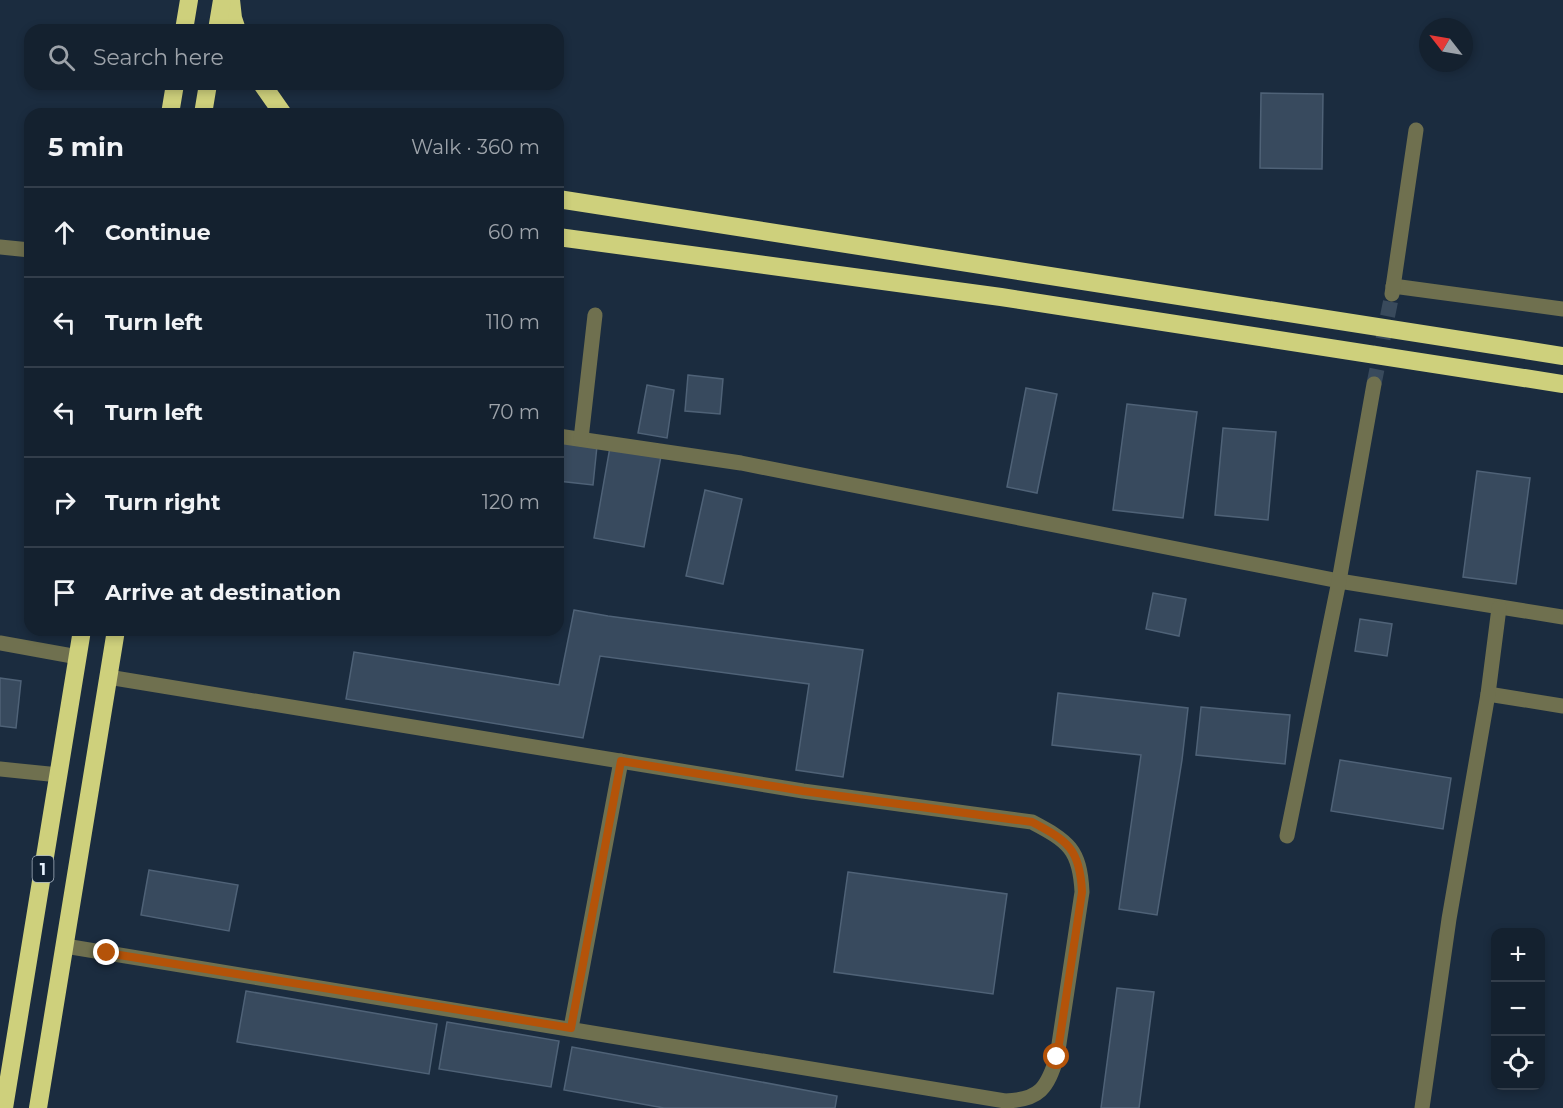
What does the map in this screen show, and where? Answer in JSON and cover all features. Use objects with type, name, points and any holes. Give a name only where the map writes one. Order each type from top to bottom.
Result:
[{"type":"highway","points":[[185,24],[189,0]]},
{"type":"highway","points":[[218,24],[222,0]]},
{"type":"highway","points":[[231,0],[235,24]]},
{"type":"highway","points":[[171,108],[174,90]]},
{"type":"highway","points":[[204,108],[207,90]]},
{"type":"highway","points":[[266,90],[279,108]]},
{"type":"highway","points":[[564,200],[1563,356]]},
{"type":"highway","points":[[564,238],[1001,297],[1563,384]]},
{"type":"highway","name":"1","points":[[4,1108],[4,1086],[25,978],[81,636]]},
{"type":"highway","name":"1","points":[[38,1108],[115,636]]},
{"type":"highway","points":[[25,978],[58,981]]},
{"type":"street","points":[[1416,130],[1393,290],[1563,309]]},
{"type":"street","points":[[0,246],[24,249]]},
{"type":"street","points":[[581,439],[596,315]]},
{"type":"street","points":[[1287,836],[1339,581],[1374,384]]},
{"type":"street","points":[[564,437],[741,463],[1339,581],[1563,617]]},
{"type":"street","points":[[1422,1108],[1451,908],[1488,694],[1499,608]]},
{"type":"street","points":[[0,643],[78,657]]},
{"type":"street","points":[[65,946],[1005,1101],[1022,1100],[1044,1088],[1052,1075],[1057,1057],[1082,892],[1081,872],[1074,854],[1059,836],[1032,822],[803,791],[108,678]]},
{"type":"street","points":[[1488,694],[1563,706]]},
{"type":"street","points":[[571,1028],[621,761]]},
{"type":"street","points":[[0,769],[58,775]]},
{"type":"building","points":[[1261,93],[1323,94],[1322,169],[1260,168]]},
{"type":"building","points":[[688,375],[723,379],[720,414],[685,411]]},
{"type":"building","points":[[647,385],[674,390],[667,438],[638,433]]},
{"type":"building","points":[[1026,388],[1057,394],[1037,493],[1007,487]]},
{"type":"building","points":[[1127,404],[1197,412],[1183,518],[1113,510]]},
{"type":"building","points":[[1223,428],[1276,432],[1268,520],[1215,515]]},
{"type":"building","points":[[564,443],[597,446],[593,485],[564,482]]},
{"type":"building","points":[[610,447],[661,456],[644,547],[594,538]]},
{"type":"building","points":[[1477,471],[1530,478],[1516,584],[1463,577]]},
{"type":"building","points":[[705,490],[742,499],[723,584],[686,576]]},
{"type":"building","points":[[1153,593],[1186,599],[1179,636],[1146,629]]},
{"type":"building","points":[[574,610],[863,650],[843,777],[796,770],[809,684],[600,656],[583,738],[346,699],[354,652],[559,685]]},
{"type":"building","points":[[1360,619],[1392,624],[1387,656],[1355,651]]},
{"type":"building","points":[[0,678],[21,681],[16,728],[0,726]]},
{"type":"building","points":[[1058,693],[1188,708],[1157,915],[1119,909],[1141,755],[1052,745]]},
{"type":"building","points":[[1201,707],[1290,715],[1285,764],[1196,755]]},
{"type":"building","points":[[1340,760],[1451,778],[1443,829],[1331,811]]},
{"type":"building","points":[[149,870],[238,885],[229,931],[141,915]]},
{"type":"building","points":[[848,872],[1007,894],[993,994],[834,972]]},
{"type":"building","points":[[1117,988],[1154,992],[1139,1108],[1101,1108]]},
{"type":"building","points":[[246,991],[437,1024],[429,1074],[237,1042]]},
{"type":"building","points":[[447,1022],[559,1041],[551,1087],[439,1069]]},
{"type":"building","points":[[572,1047],[837,1096],[835,1108],[664,1108],[564,1090]]},
{"type":"tunnel","points":[[1374,384],[1392,294]]},
{"type":"route","points":[[107,953],[571,1028],[621,761],[803,791],[1032,822],[1059,836],[1074,854],[1081,872],[1082,892],[1057,1057]]}]
